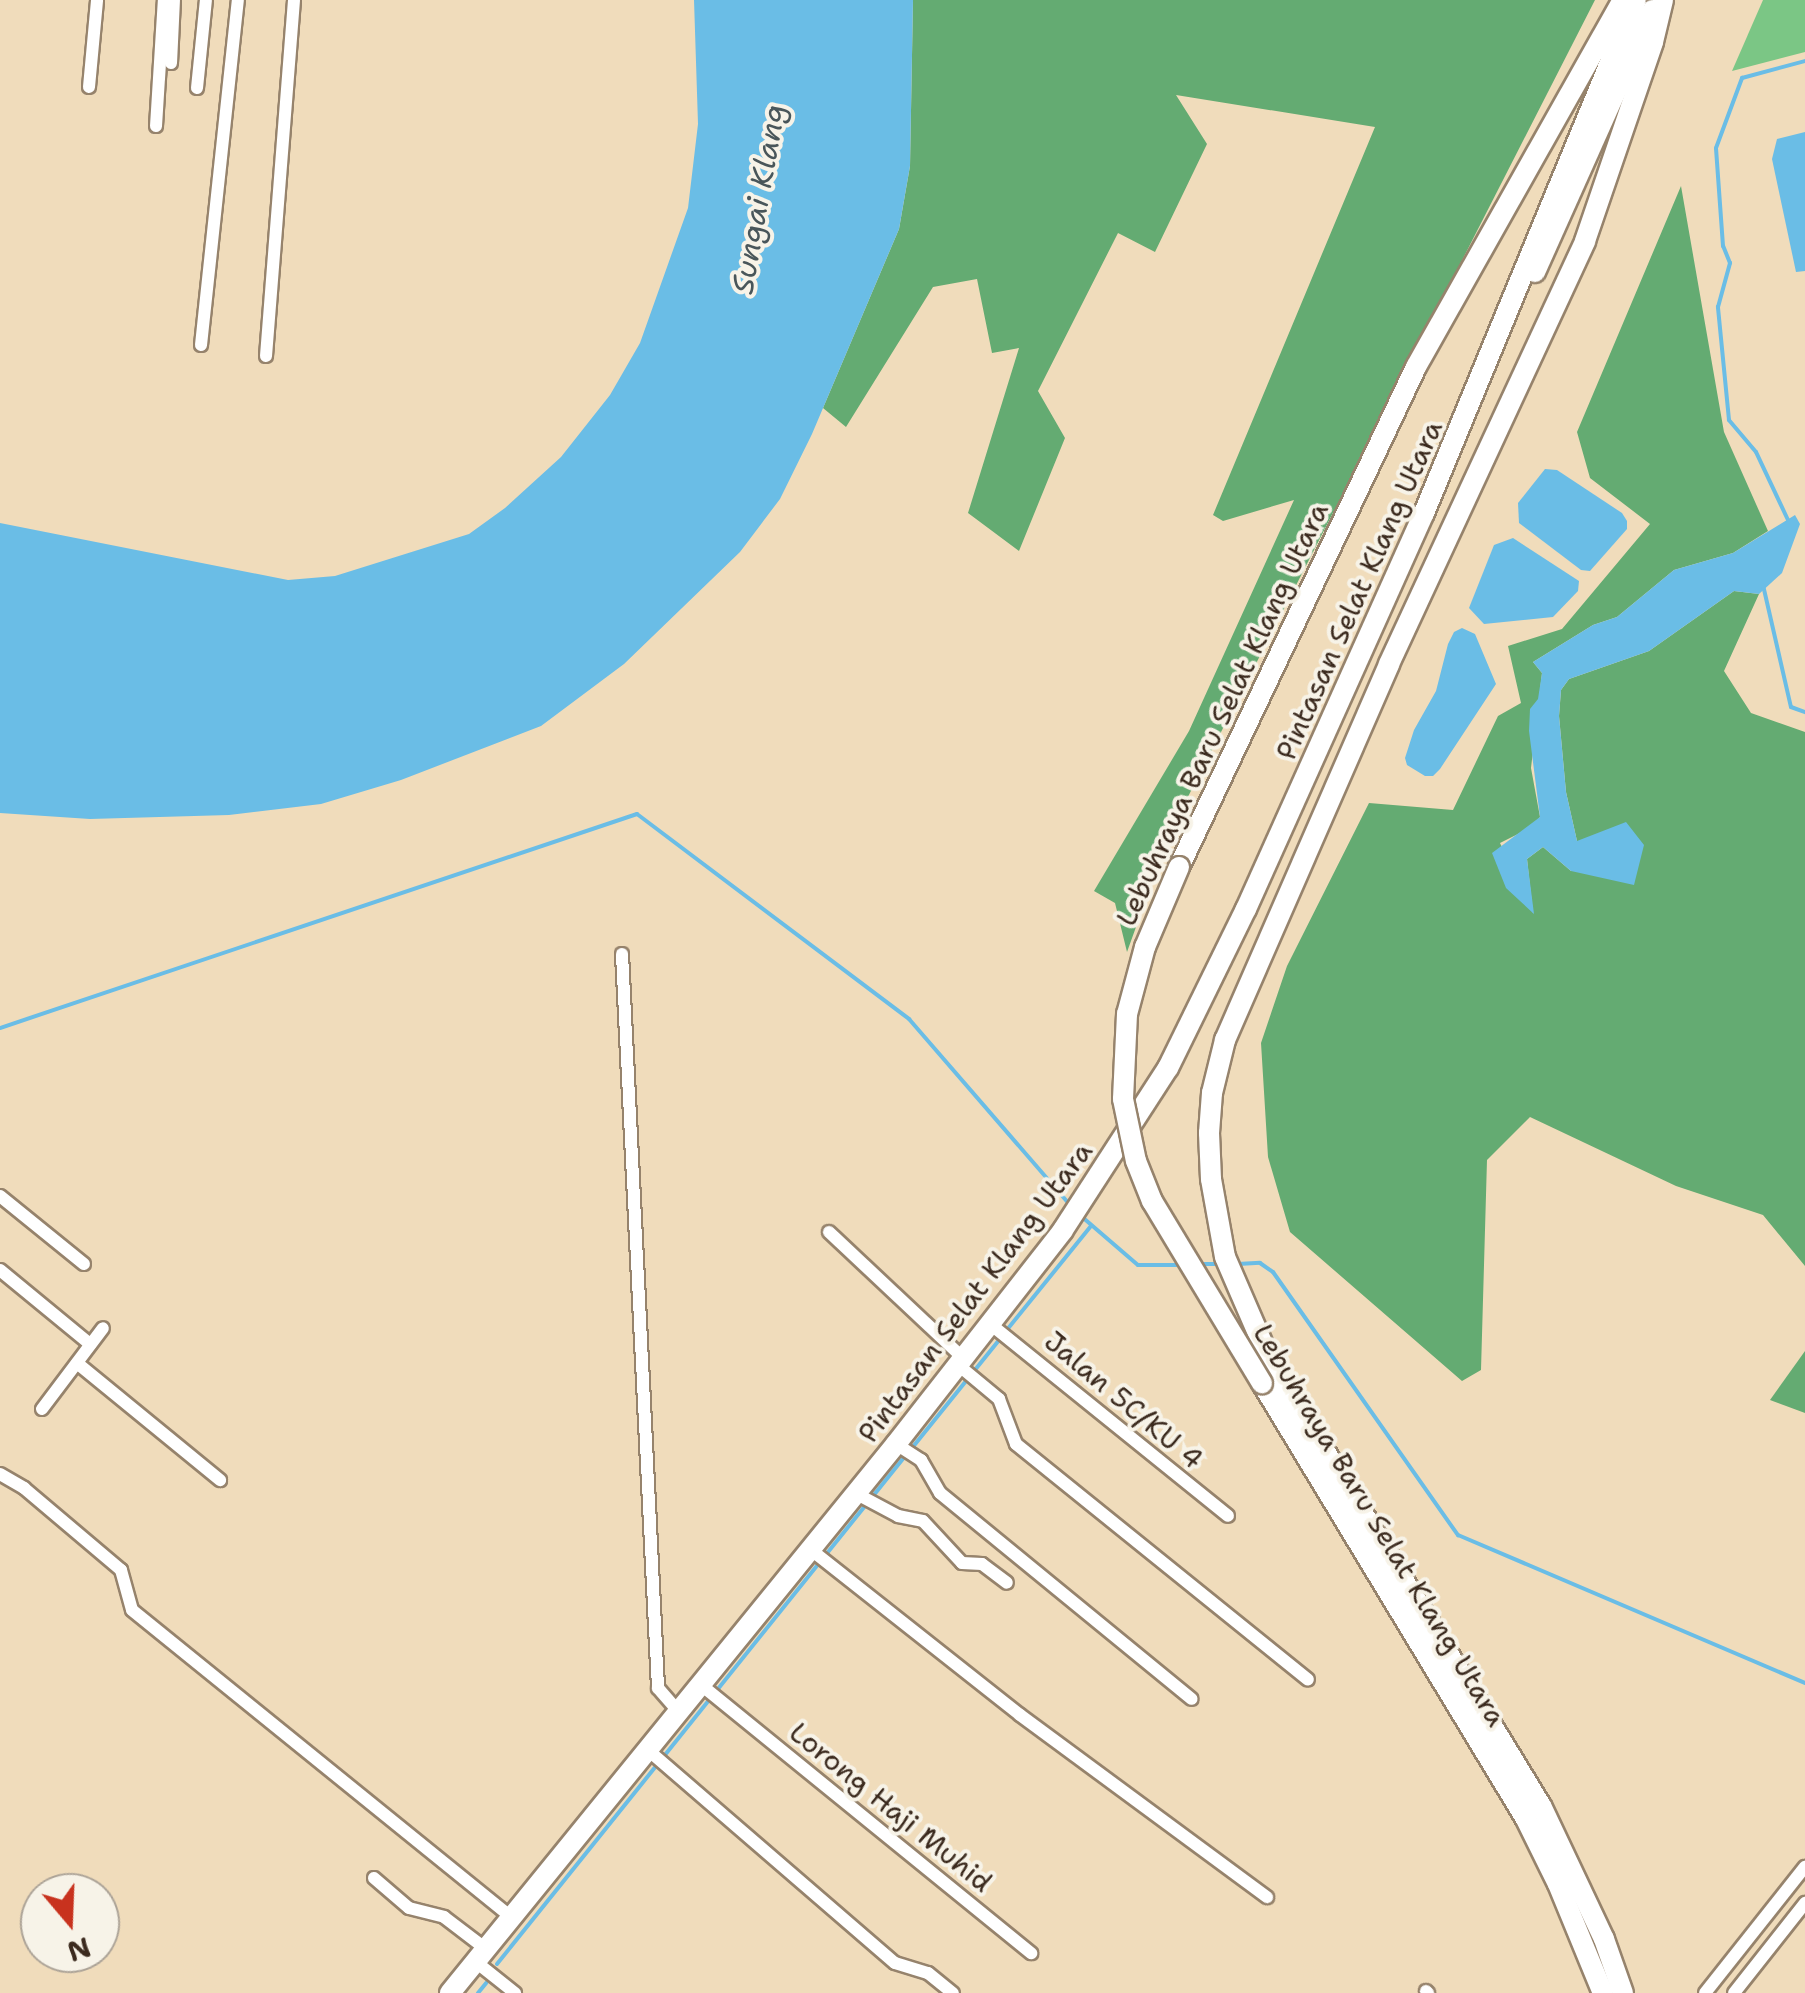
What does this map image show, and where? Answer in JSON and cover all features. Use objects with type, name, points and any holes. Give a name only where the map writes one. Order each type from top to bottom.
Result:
[{"type":"highway","name":"Lebuhraya Baru Selat Klang Utara","points":[[1603,1993],[1526,1819],[1152,1201],[1136,1161],[1123,1099],[1127,1014],[1144,948],[1179,867],[1416,368],[1622,0]]},
{"type":"highway","points":[[1483,376],[1539,230],[1636,0]]},
{"type":"highway","name":"Lebuhraya Baru Selat Klang Utara","points":[[1483,376],[1550,243],[1660,0]]},
{"type":"highway","name":"Lebuhraya Baru Selat Klang Utara","points":[[1623,1993],[1604,1939],[1541,1806],[1270,1361],[1225,1257],[1211,1178],[1209,1133],[1212,1092],[1226,1040],[1389,664],[1585,241],[1660,0]]},
{"type":"highway","name":"Pintasan Selat Klang Utara","points":[[450,1993],[651,1753],[679,1712],[819,1555],[1089,1193],[1168,1068],[1202,1002],[1483,376]]},
{"type":"street","points":[[89,87],[97,0]]},
{"type":"street","points":[[156,126],[164,0]]},
{"type":"street","points":[[171,63],[174,0]]},
{"type":"street","points":[[197,88],[206,0]]},
{"type":"street","points":[[200,345],[238,0]]},
{"type":"street","points":[[266,356],[294,0]]},
{"type":"street","points":[[622,954],[658,1688],[679,1712]]},
{"type":"street","points":[[0,1196],[84,1264]]},
{"type":"street","points":[[829,1232],[998,1398],[1016,1444],[1308,1680]]},
{"type":"street","points":[[0,1270],[90,1344]]},
{"type":"street","name":"Jalan 5C/KU 4","points":[[989,1323],[1228,1516]]},
{"type":"street","points":[[42,1409],[103,1328]]},
{"type":"street","points":[[77,1363],[220,1480]]},
{"type":"street","points":[[899,1446],[916,1456],[940,1492],[1192,1698]]},
{"type":"street","points":[[0,1474],[24,1488],[121,1570],[132,1610],[511,1917]]},
{"type":"street","points":[[860,1496],[881,1508],[923,1521],[962,1563],[982,1564],[1006,1583]]},
{"type":"street","points":[[819,1555],[1020,1715],[1267,1897]]},
{"type":"street","name":"Lorong Haji Muhid","points":[[703,1686],[1031,1953]]},
{"type":"street","points":[[651,1753],[895,1963],[928,1973],[953,1993]]},
{"type":"street","points":[[1705,1993],[1805,1867]]},
{"type":"street","points":[[374,1878],[409,1908],[444,1917],[515,1993]]},
{"type":"street","points":[[1734,1993],[1805,1903]]},
{"type":"green space","points":[[913,0],[1595,0],[1171,830],[1127,952],[1115,903],[1094,891],[1189,731],[1294,500],[1223,521],[1213,515],[1375,127],[1176,95],[1207,144],[1155,252],[1118,233],[1038,391],[1065,438],[1019,551],[968,513],[1019,348],[992,353],[977,279],[933,287],[846,427],[823,408],[899,229],[910,166]]},
{"type":"green space","points":[[1763,0],[1805,0],[1805,52],[1732,71]]},
{"type":"green space","points":[[1681,186],[1724,432],[1768,531],[1733,553],[1674,570],[1617,617],[1593,625],[1533,662],[1542,673],[1531,768],[1540,817],[1532,827],[1500,843],[1533,913],[1527,859],[1543,847],[1571,871],[1577,841],[1566,792],[1559,716],[1561,690],[1569,679],[1649,651],[1734,591],[1759,594],[1724,671],[1751,713],[1805,732],[1805,1266],[1763,1215],[1676,1186],[1530,1117],[1487,1160],[1481,1370],[1462,1381],[1290,1232],[1268,1157],[1261,1043],[1287,966],[1369,803],[1453,810],[1498,716],[1521,703],[1508,646],[1562,629],[1650,524],[1590,478],[1577,432]]},
{"type":"green space","points":[[1805,1351],[1805,1413],[1770,1400]]},
{"type":"water","name":"Sungai Klang","points":[[694,0],[913,0],[910,166],[899,229],[812,434],[780,499],[740,552],[624,664],[541,726],[401,780],[321,804],[229,815],[90,819],[0,813],[0,523],[288,580],[335,576],[469,534],[505,508],[561,457],[610,395],[640,343],[688,208],[698,124]]},
{"type":"water","points":[[1805,132],[1805,271],[1796,272],[1772,159],[1777,139]]},
{"type":"water","points":[[1545,469],[1557,470],[1622,513],[1627,521],[1627,529],[1590,571],[1581,570],[1519,523],[1518,503]]},
{"type":"water","points":[[1795,515],[1800,524],[1782,573],[1759,594],[1734,591],[1649,651],[1569,679],[1561,690],[1559,716],[1566,792],[1577,841],[1626,822],[1644,845],[1634,885],[1571,871],[1543,847],[1527,859],[1534,914],[1506,888],[1492,853],[1540,817],[1529,731],[1530,709],[1538,699],[1542,673],[1533,662],[1593,625],[1617,617],[1674,570],[1733,553]]},
{"type":"water","points":[[1513,538],[1579,581],[1578,591],[1553,617],[1484,624],[1469,608],[1494,545]]},
{"type":"water","points":[[1462,628],[1475,634],[1496,684],[1440,769],[1433,776],[1425,776],[1407,765],[1405,758],[1414,730],[1436,691],[1448,644],[1454,632]]},
{"type":"waterway","points":[[1788,520],[1756,452],[1729,420],[1718,307],[1730,263],[1723,246],[1716,148],[1742,78],[1805,61]]},
{"type":"waterway","points":[[1763,585],[1791,707],[1805,712]]},
{"type":"waterway","points":[[0,1028],[637,814],[909,1019],[1071,1206]]},
{"type":"waterway","points":[[1081,1216],[1138,1265],[1183,1265]]},
{"type":"waterway","points":[[1006,1331],[1091,1226]]},
{"type":"waterway","points":[[1238,1264],[1260,1263],[1273,1272],[1458,1535],[1805,1683]]},
{"type":"waterway","points":[[1198,1264],[1218,1264]]},
{"type":"waterway","points":[[912,1448],[1000,1339]]},
{"type":"waterway","points":[[497,1964],[906,1455]]},
{"type":"waterway","points":[[478,1993],[486,1983]]}]
